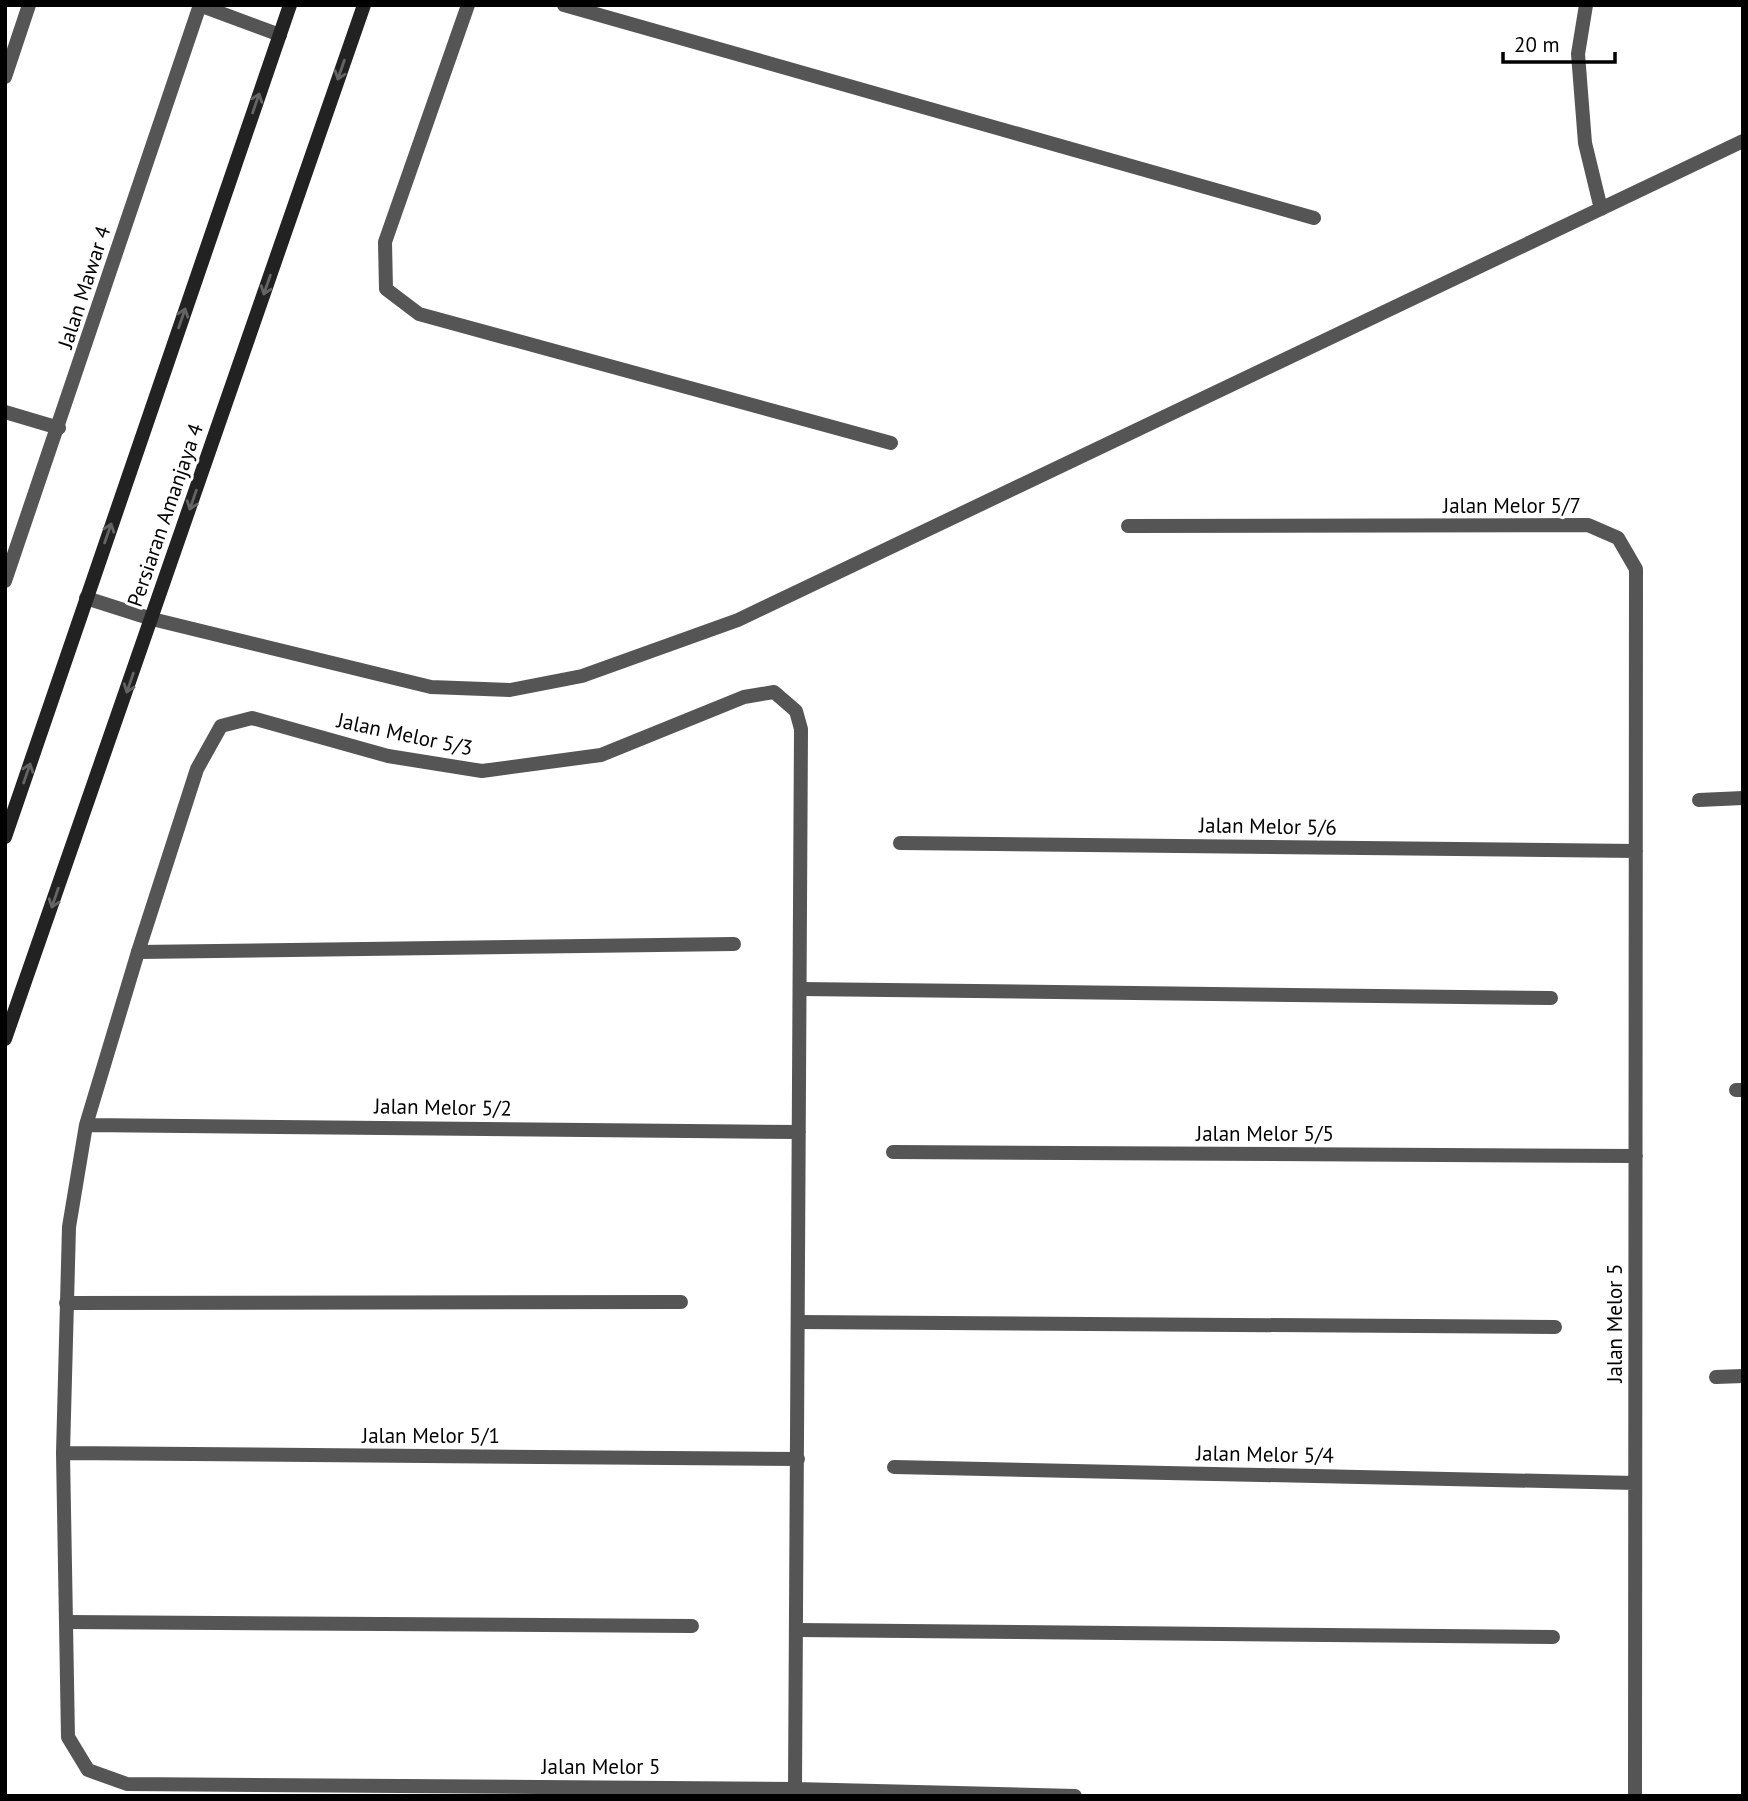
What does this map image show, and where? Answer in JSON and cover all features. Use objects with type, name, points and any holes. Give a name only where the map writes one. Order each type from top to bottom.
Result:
[{"type":"street","points":[[5,76],[29,5]]},
{"type":"street","points":[[200,5],[280,35]]},
{"type":"street","name":"Jalan Mawar 4","points":[[5,581],[200,5]]},
{"type":"street","points":[[5,837],[290,5]]},
{"type":"street","name":"Persiaran Amanjaya 4","points":[[5,1039],[364,5]]},
{"type":"street","points":[[468,5],[385,242],[386,289],[419,314],[891,443]]},
{"type":"street","points":[[564,5],[1314,218]]},
{"type":"street","points":[[1586,5],[1578,54],[1585,142],[1601,209]]},
{"type":"street","points":[[86,598],[152,618],[431,687],[510,690],[582,677],[738,620],[1743,141]]},
{"type":"street","points":[[5,412],[59,428]]},
{"type":"street","name":"Jalan Melor 5/7","points":[[1128,526],[1588,525],[1618,538],[1636,569],[1636,851]]},
{"type":"street","name":"Jalan Melor 5/3","points":[[222,726],[252,718],[388,756],[482,771],[601,755],[744,697],[774,692],[796,711],[802,729],[800,989]]},
{"type":"street","name":"Jalan Melor 5","points":[[222,726],[197,769],[138,952],[86,1125],[69,1227],[64,1453],[68,1737],[88,1770],[127,1784],[1075,1796]]},
{"type":"street","points":[[1699,800],[1743,798]]},
{"type":"street","name":"Jalan Melor 5/6","points":[[900,843],[1636,851]]},
{"type":"street","name":"Jalan Melor 5","points":[[1635,1796],[1636,851]]},
{"type":"street","points":[[138,952],[734,944]]},
{"type":"street","points":[[795,1792],[800,989],[1550,998]]},
{"type":"street","name":"Jalan Melor 5/2","points":[[86,1125],[799,1132]]},
{"type":"street","name":"Jalan Melor 5/5","points":[[893,1152],[1636,1156]]},
{"type":"street","points":[[66,1303],[681,1302]]},
{"type":"street","points":[[798,1322],[1555,1327]]},
{"type":"street","points":[[1716,1377],[1743,1376]]},
{"type":"street","name":"Jalan Melor 5/1","points":[[64,1453],[798,1459]]},
{"type":"street","name":"Jalan Melor 5/4","points":[[894,1467],[1635,1483]]},
{"type":"street","points":[[66,1622],[692,1626]]},
{"type":"street","points":[[796,1630],[1553,1637]]}]
